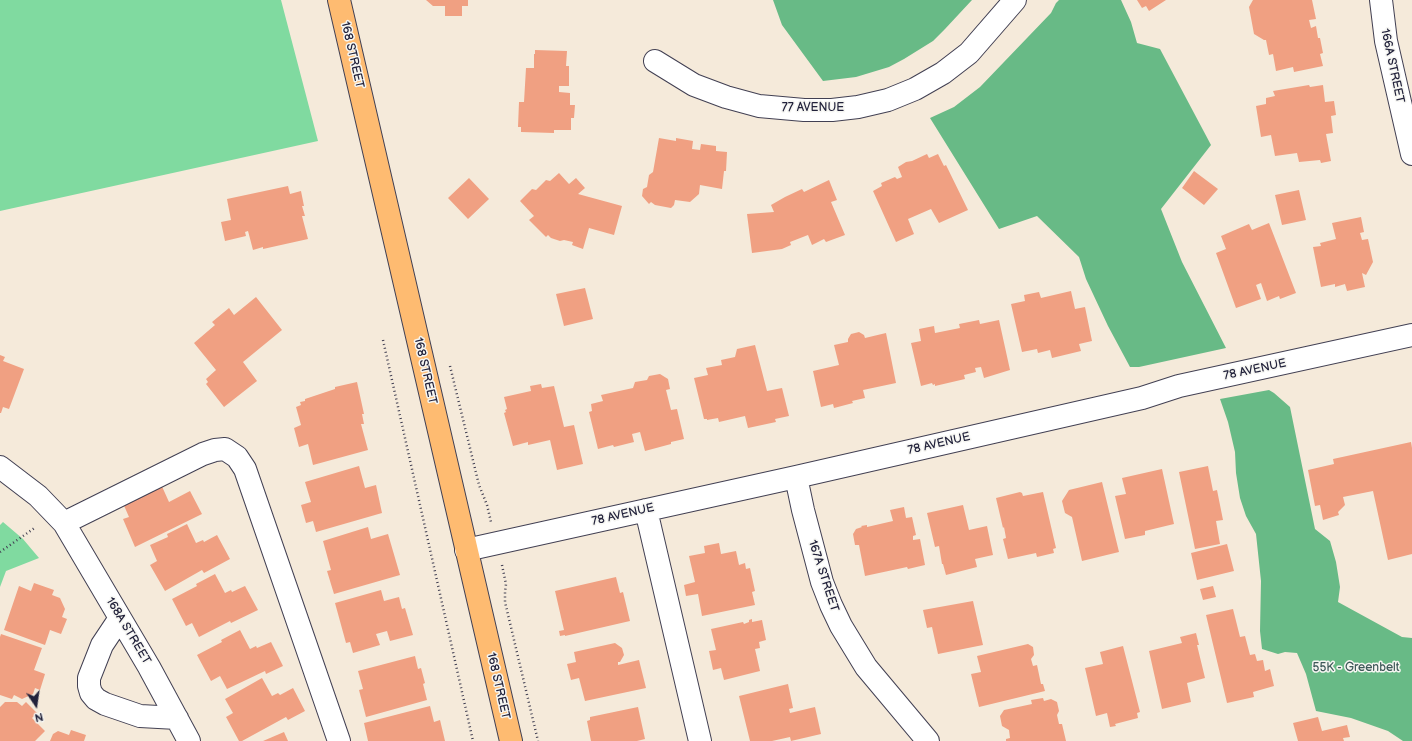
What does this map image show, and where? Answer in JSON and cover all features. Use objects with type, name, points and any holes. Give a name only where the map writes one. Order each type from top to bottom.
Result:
[{"type":"main road","name":"168 STREET","points":[[339,0],[511,741]]},
{"type":"street","name":"77 AVENUE","points":[[655,61],[694,85],[726,97],[759,106],[804,110],[832,110],[858,107],[888,100],[943,73],[969,53],[1015,0]]},
{"type":"street","name":"166A STREET","points":[[1381,0],[1386,41],[1412,154]]},
{"type":"street","name":"78 AVENUE","points":[[466,550],[796,477],[1142,398],[1179,386],[1412,335]]},
{"type":"street","points":[[64,523],[203,454],[215,450],[225,449],[237,457],[245,469],[339,741]]},
{"type":"street","name":"168A STREET","points":[[0,467],[38,496],[64,523],[149,666],[189,741]]},
{"type":"street","name":"167A STREET","points":[[796,477],[820,576],[841,626],[866,667],[928,741]]},
{"type":"street","points":[[646,510],[700,741]]},
{"type":"street","points":[[120,618],[102,645],[89,678],[91,693],[96,699],[105,704],[140,716],[177,718]]},
{"type":"path","points":[[383,340],[473,741]]},
{"type":"path","points":[[0,552],[38,526]]},
{"type":"path","points":[[506,584],[505,602],[538,741]]},
{"type":"green space","points":[[0,0],[281,0],[318,141],[0,211]]},
{"type":"green space","points":[[773,0],[972,0],[933,41],[904,59],[889,67],[856,77],[823,81],[782,25]]},
{"type":"green space","points":[[1059,0],[1121,0],[1131,22],[1137,43],[1160,49],[1211,145],[1161,209],[1182,262],[1226,348],[1139,367],[1130,367],[1108,326],[1086,279],[1079,257],[1037,216],[999,229],[930,118],[954,107],[980,87],[1051,13]]},
{"type":"green space","name":"55K - Greenbelt","points":[[1269,390],[1290,407],[1315,529],[1330,541],[1336,562],[1340,587],[1338,602],[1402,637],[1412,638],[1412,741],[1403,741],[1388,731],[1351,718],[1316,711],[1306,674],[1297,653],[1285,652],[1278,654],[1262,649],[1260,631],[1261,581],[1256,534],[1246,516],[1240,498],[1236,473],[1235,452],[1228,422],[1220,399]]},
{"type":"green space","points":[[3,522],[23,539],[39,558],[6,571],[0,587],[0,525]]},
{"type":"building","points":[[426,0],[468,0],[468,6],[462,6],[462,16],[445,16],[445,6],[433,6]]},
{"type":"building","points":[[1137,0],[1166,0],[1149,11],[1146,6],[1142,8]]},
{"type":"building","points":[[1253,0],[1312,0],[1316,19],[1309,20],[1311,28],[1316,26],[1318,38],[1320,38],[1323,53],[1320,54],[1323,66],[1294,72],[1293,67],[1276,71],[1273,54],[1269,55],[1266,40],[1254,34],[1249,7]]},
{"type":"building","points":[[535,50],[567,51],[566,66],[569,66],[569,86],[559,86],[559,92],[570,93],[570,105],[575,105],[574,118],[571,118],[571,130],[554,130],[554,133],[521,132],[521,127],[518,127],[519,102],[524,102],[526,68],[534,68]]},
{"type":"building","points":[[1309,85],[1310,87],[1323,85],[1325,102],[1334,101],[1336,115],[1331,116],[1333,133],[1326,134],[1331,161],[1321,163],[1320,160],[1299,162],[1297,153],[1275,156],[1271,135],[1261,137],[1256,106],[1266,104],[1266,98],[1275,96],[1273,91]]},
{"type":"building","points":[[659,138],[676,141],[676,138],[693,141],[692,149],[700,150],[701,144],[716,146],[716,151],[727,152],[726,171],[724,171],[722,189],[700,185],[699,194],[690,202],[675,200],[674,205],[671,208],[655,205],[651,202],[649,204],[642,196],[643,189],[647,187],[649,175],[653,172]]},
{"type":"building","points":[[927,154],[929,158],[938,154],[944,166],[946,165],[968,210],[939,223],[931,209],[908,219],[914,234],[896,242],[873,191],[882,186],[881,183],[895,177],[897,179],[902,177],[898,167],[906,162],[912,161]]},
{"type":"building","points":[[1194,171],[1218,189],[1204,205],[1182,188]]},
{"type":"building","points":[[559,173],[569,184],[576,178],[585,188],[578,194],[622,206],[614,235],[589,228],[583,249],[572,245],[573,242],[564,240],[560,241],[551,238],[548,235],[546,237],[529,220],[534,216],[520,201],[532,189],[536,190],[546,180],[550,181]]},
{"type":"building","points":[[469,178],[489,199],[468,219],[448,198]]},
{"type":"building","points":[[829,180],[837,200],[831,202],[845,235],[826,242],[824,239],[812,245],[808,235],[790,242],[791,245],[782,249],[752,253],[747,214],[774,212],[771,205],[802,189],[804,192]]},
{"type":"building","points":[[288,186],[290,194],[301,191],[304,206],[302,206],[305,216],[302,216],[308,239],[253,250],[248,231],[245,232],[246,236],[225,241],[221,222],[231,220],[227,199]]},
{"type":"building","points":[[1299,190],[1306,220],[1282,225],[1275,195]]},
{"type":"building","points":[[1361,217],[1364,232],[1360,233],[1362,240],[1368,239],[1373,262],[1366,275],[1362,273],[1365,287],[1347,291],[1345,284],[1335,287],[1335,284],[1321,287],[1313,247],[1321,246],[1320,243],[1336,239],[1332,223]]},
{"type":"building","points":[[1269,223],[1296,293],[1280,299],[1279,296],[1267,301],[1261,283],[1256,285],[1261,299],[1236,308],[1216,253],[1226,249],[1221,236],[1249,224],[1252,230]]},
{"type":"building","points":[[585,288],[593,319],[564,326],[556,294]]},
{"type":"building","points":[[1071,291],[1075,309],[1085,307],[1092,341],[1079,344],[1081,351],[1052,358],[1050,350],[1038,353],[1037,349],[1022,352],[1011,304],[1025,301],[1024,295],[1039,292],[1041,298]]},
{"type":"building","points":[[256,297],[282,330],[243,362],[257,381],[224,407],[206,384],[208,382],[206,379],[216,370],[194,343],[215,325],[212,322],[229,308],[234,315]]},
{"type":"building","points":[[979,320],[980,324],[999,320],[1010,370],[984,378],[981,367],[975,368],[976,372],[964,375],[965,379],[935,386],[935,384],[933,385],[932,383],[921,386],[911,343],[921,341],[919,329],[934,326],[935,333],[960,328],[959,324]]},
{"type":"building","points":[[859,332],[864,335],[865,338],[886,333],[896,383],[863,390],[865,398],[852,401],[853,403],[834,408],[833,404],[821,407],[813,371],[839,365],[834,345],[848,342],[851,334]]},
{"type":"building","points":[[755,345],[767,391],[782,388],[789,416],[775,419],[776,422],[748,428],[745,416],[719,422],[718,418],[707,420],[704,419],[694,378],[708,375],[706,368],[722,365],[721,360],[735,357],[737,349]]},
{"type":"building","points":[[0,355],[5,357],[3,361],[24,369],[9,409],[3,407],[1,413],[0,413]]},
{"type":"building","points":[[660,374],[668,379],[670,389],[666,390],[671,410],[677,409],[684,439],[645,451],[640,432],[632,434],[634,442],[598,449],[589,412],[592,411],[591,404],[603,401],[601,395],[633,388],[635,382],[647,380],[649,376]]},
{"type":"building","points":[[357,382],[364,414],[362,414],[364,424],[361,424],[368,450],[313,465],[308,444],[299,447],[294,428],[301,425],[296,407],[301,405],[300,402],[305,401],[305,399],[335,389],[335,387]]},
{"type":"building","points":[[541,384],[542,388],[554,386],[564,427],[574,425],[583,464],[557,470],[550,440],[528,445],[528,442],[513,446],[504,413],[507,409],[504,397],[531,391],[530,386]]},
{"type":"building","points":[[1411,442],[1412,554],[1388,560],[1373,491],[1343,497],[1345,505],[1338,512],[1339,515],[1323,520],[1320,505],[1315,506],[1308,470],[1334,464],[1333,459]]},
{"type":"building","points":[[359,466],[365,488],[376,485],[382,513],[316,532],[313,521],[306,523],[301,505],[311,502],[305,482]]},
{"type":"building","points":[[1208,466],[1213,491],[1217,490],[1223,520],[1216,521],[1220,544],[1195,549],[1179,472]]},
{"type":"building","points":[[1162,469],[1174,524],[1145,531],[1145,535],[1125,539],[1115,496],[1126,494],[1122,478]]},
{"type":"building","points":[[160,482],[169,502],[190,491],[202,514],[135,547],[123,519],[129,517],[122,501]]},
{"type":"building","points":[[1102,482],[1119,552],[1082,561],[1072,517],[1065,513],[1062,501],[1069,490]]},
{"type":"building","points":[[1020,492],[1023,496],[1043,492],[1056,548],[1053,549],[1054,553],[1037,557],[1036,553],[1008,559],[1003,539],[1006,538],[1004,527],[1003,528],[996,498]]},
{"type":"building","points":[[963,505],[969,530],[987,526],[993,555],[975,559],[977,567],[946,575],[942,564],[939,546],[935,547],[927,513]]},
{"type":"building","points":[[904,507],[906,518],[912,517],[916,535],[913,536],[913,540],[920,539],[925,565],[908,569],[907,567],[865,576],[859,545],[855,545],[853,534],[856,529],[862,527],[861,526],[867,525],[867,527],[893,521],[890,510]]},
{"type":"building","points":[[187,524],[196,543],[203,540],[204,542],[217,535],[230,559],[204,573],[202,570],[165,591],[150,565],[157,561],[150,545],[168,537],[167,534]]},
{"type":"building","points":[[368,527],[371,539],[388,534],[400,575],[334,594],[327,571],[331,570],[323,541]]},
{"type":"building","points":[[719,543],[721,554],[736,551],[739,565],[745,563],[746,569],[750,568],[755,591],[752,592],[755,605],[702,616],[698,594],[686,596],[684,585],[695,582],[689,556],[705,553],[704,546]]},
{"type":"building","points":[[1227,544],[1234,571],[1197,580],[1191,553]]},
{"type":"building","points":[[215,574],[225,593],[231,590],[232,592],[245,586],[258,610],[231,623],[230,621],[199,637],[192,623],[186,626],[172,599],[197,586],[196,584]]},
{"type":"building","points":[[616,577],[620,593],[623,592],[630,621],[560,636],[559,631],[564,630],[555,591]]},
{"type":"building","points":[[34,583],[54,590],[52,595],[60,598],[65,609],[62,617],[67,619],[61,634],[50,630],[45,645],[4,630],[19,586],[31,591]]},
{"type":"building","points":[[1213,586],[1216,597],[1203,600],[1200,589]]},
{"type":"building","points":[[381,590],[384,601],[399,597],[402,609],[405,608],[413,635],[390,641],[387,631],[376,634],[380,645],[353,653],[350,642],[346,643],[335,603]]},
{"type":"building","points":[[973,601],[983,645],[938,654],[932,627],[927,628],[923,610]]},
{"type":"building","points":[[1233,609],[1240,637],[1245,636],[1250,655],[1255,654],[1257,661],[1263,660],[1265,671],[1270,669],[1274,686],[1253,692],[1254,697],[1227,703],[1206,615]]},
{"type":"building","points":[[752,619],[752,622],[762,620],[766,640],[759,642],[760,648],[755,649],[760,671],[724,680],[721,668],[713,670],[709,651],[716,650],[711,629],[743,622],[744,624]]},
{"type":"building","points":[[240,630],[250,649],[256,646],[257,648],[271,642],[283,666],[266,674],[265,671],[227,689],[220,676],[211,681],[197,655],[222,642],[221,640]]},
{"type":"building","points":[[1196,633],[1199,645],[1197,645],[1205,678],[1187,683],[1191,702],[1162,709],[1149,651],[1182,643],[1180,637]]},
{"type":"building","points":[[1,634],[42,648],[34,670],[45,674],[40,690],[35,688],[33,694],[22,699],[14,695],[12,699],[0,695]]},
{"type":"building","points":[[615,643],[622,648],[624,655],[620,662],[618,662],[618,665],[639,660],[646,688],[585,701],[579,678],[571,680],[567,664],[576,662],[574,652]]},
{"type":"building","points":[[1028,644],[1033,647],[1034,655],[1031,659],[1033,666],[1037,665],[1041,684],[1043,684],[1045,691],[979,707],[971,674],[981,672],[977,656]]},
{"type":"building","points":[[1123,646],[1140,712],[1137,713],[1138,718],[1115,724],[1116,726],[1110,727],[1107,713],[1096,716],[1085,668],[1103,664],[1100,652]]},
{"type":"building","points":[[415,656],[418,669],[421,668],[427,700],[366,717],[359,690],[363,689],[358,671]]},
{"type":"building","points":[[262,678],[272,696],[278,693],[280,695],[293,688],[305,711],[288,720],[286,717],[242,741],[239,741],[226,717],[233,713],[225,699]]},
{"type":"building","points":[[788,684],[793,708],[789,709],[790,713],[815,707],[821,734],[791,741],[790,737],[772,741],[750,741],[739,696]]},
{"type":"building","points":[[1043,698],[1044,701],[1051,699],[1057,702],[1059,724],[1062,724],[1066,741],[1006,741],[1006,739],[1010,738],[1009,730],[1002,726],[1000,716],[1004,710],[1032,704],[1031,700]]},
{"type":"building","points":[[5,702],[17,702],[22,706],[26,702],[37,713],[32,718],[45,731],[35,741],[0,741],[0,707]]},
{"type":"building","points":[[430,706],[434,722],[440,720],[445,741],[368,741],[364,723]]},
{"type":"building","points":[[638,707],[645,739],[637,741],[591,741],[587,721],[590,720],[590,717]]},
{"type":"building","points":[[1318,717],[1322,731],[1347,725],[1350,737],[1343,738],[1344,741],[1298,741],[1293,723]]},
{"type":"building","points":[[71,730],[86,735],[84,741],[50,741],[53,734],[58,731],[69,735]]},
{"type":"building","points":[[284,732],[288,741],[263,741]]}]
